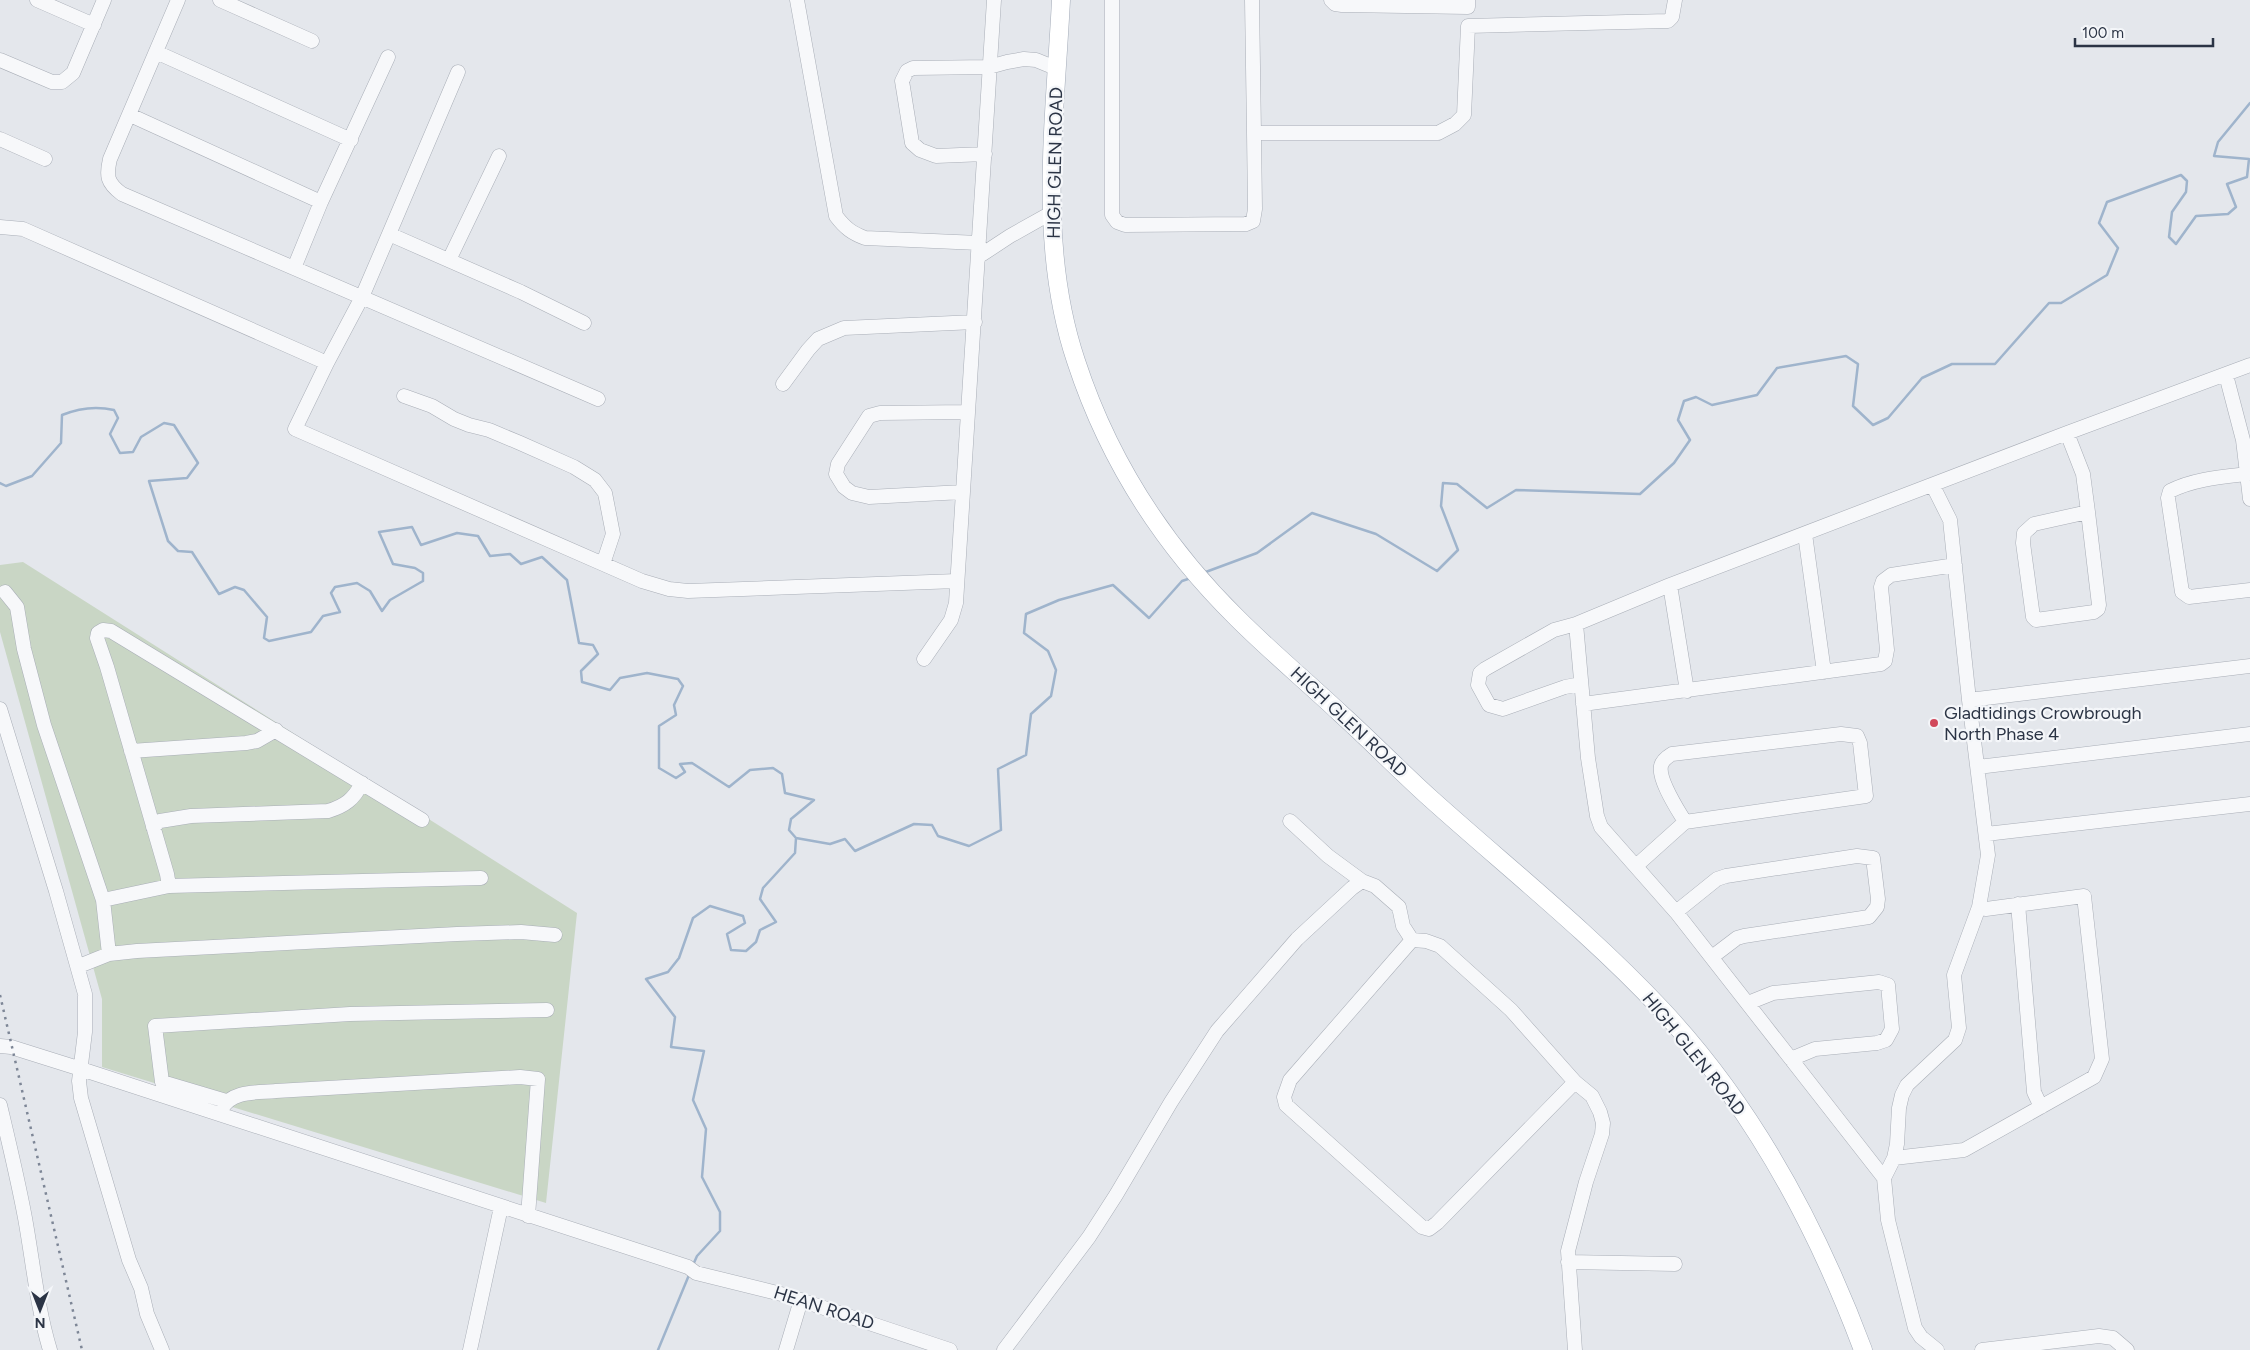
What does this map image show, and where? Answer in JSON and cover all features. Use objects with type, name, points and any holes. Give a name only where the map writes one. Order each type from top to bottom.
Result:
[{"type":"main road","name":"HIGH GLEN ROAD","points":[[1061,0],[1051,213],[1062,306],[1075,358],[1096,417],[1138,494],[1182,556],[1237,618],[1428,796],[1576,927],[1664,1012],[1720,1080],[1747,1118],[1784,1178],[1830,1269],[1863,1350]]},
{"type":"street","points":[[36,0],[94,25]]},
{"type":"street","points":[[0,60],[52,82],[62,82],[73,73],[104,0]]},
{"type":"street","points":[[178,0],[109,164],[107,179],[110,185],[122,194],[598,399]]},
{"type":"street","points":[[220,0],[250,6],[312,41]]},
{"type":"street","points":[[797,0],[836,216],[844,227],[853,234],[865,238],[979,242]]},
{"type":"street","points":[[924,659],[951,620],[956,603],[994,0]]},
{"type":"street","points":[[1112,0],[1112,215],[1117,222],[1125,226],[1246,224],[1252,221],[1256,210],[1252,0]]},
{"type":"street","points":[[1254,133],[1438,133],[1447,130],[1464,115],[1468,4],[1342,5],[1335,4],[1331,0]]},
{"type":"street","points":[[1468,26],[1668,21],[1672,17],[1675,0]]},
{"type":"street","points":[[156,52],[351,140]]},
{"type":"street","points":[[294,268],[321,202],[388,57]]},
{"type":"street","points":[[984,154],[936,156],[920,150],[912,142],[902,81],[903,75],[912,68],[989,67],[1024,59],[1036,60],[1058,69]]},
{"type":"street","points":[[458,72],[362,297],[295,429],[642,581],[669,589],[688,591],[957,581]]},
{"type":"street","points":[[130,114],[321,202]]},
{"type":"street","points":[[0,139],[45,159]]},
{"type":"street","points":[[449,260],[499,156]]},
{"type":"street","points":[[978,257],[1051,213]]},
{"type":"street","points":[[0,227],[23,230],[328,362]]},
{"type":"street","points":[[389,234],[584,323]]},
{"type":"street","points":[[783,384],[808,350],[818,340],[844,328],[975,322]]},
{"type":"street","points":[[1581,684],[1564,687],[1503,709],[1489,705],[1478,685],[1480,673],[1485,669],[1554,630],[1576,624],[1670,585],[2250,365]]},
{"type":"street","points":[[2226,375],[2243,440],[2250,499]]},
{"type":"street","points":[[404,396],[432,406],[469,426],[489,430],[520,443],[574,467],[595,480],[604,493],[613,534],[603,564]]},
{"type":"street","points":[[963,492],[869,497],[852,492],[844,487],[836,474],[838,464],[869,416],[880,412],[968,412]]},
{"type":"street","points":[[2067,433],[2083,474],[2088,512],[2099,605],[2098,609],[2094,612],[2036,620],[2033,617],[2023,543],[2024,533],[2034,524],[2088,512]]},
{"type":"street","points":[[2247,474],[2204,480],[2175,488],[2170,491],[2168,498],[2182,592],[2185,596],[2250,590]]},
{"type":"street","points":[[1933,486],[1950,520],[1988,855],[1979,907],[1954,974],[1959,1028],[1955,1040],[1904,1090],[1899,1108],[1897,1144],[1894,1158],[1884,1178],[1888,1220],[1916,1328],[1921,1337],[1937,1350]]},
{"type":"street","points":[[1805,534],[1824,672]]},
{"type":"street","points":[[1583,704],[1872,667],[1885,660],[1887,650],[1881,587],[1887,577],[1955,565]]},
{"type":"street","points":[[1670,585],[1686,691]]},
{"type":"street","points":[[5,592],[17,607],[24,649],[44,724],[103,900],[109,954]]},
{"type":"street","points":[[1576,624],[1588,758],[1597,816],[1601,827],[1676,912],[1884,1178]]},
{"type":"street","points":[[169,886],[168,874],[97,638],[98,633],[103,630],[111,631],[422,820]]},
{"type":"street","points":[[1969,700],[2250,666]]},
{"type":"street","points":[[0,709],[78,966],[84,994],[85,1016],[79,1089],[81,1098],[129,1260],[141,1288],[147,1314],[162,1350]]},
{"type":"street","points":[[131,751],[246,743],[257,741],[276,730]]},
{"type":"street","points":[[1636,866],[1684,822],[1866,796],[1860,743],[1857,736],[1842,734],[1672,754],[1661,766],[1662,774],[1672,800],[1684,822]]},
{"type":"street","points":[[1978,767],[2250,734]]},
{"type":"street","points":[[153,827],[160,821],[191,816],[328,811],[349,802],[362,783]]},
{"type":"street","points":[[1986,834],[2250,804]]},
{"type":"street","points":[[1290,821],[1328,856],[1362,881],[1375,886],[1399,908],[1403,926],[1412,940]]},
{"type":"street","points":[[1676,912],[1717,879],[1726,876],[1857,856],[1872,858],[1878,899],[1877,907],[1869,917],[1744,936],[1737,938],[1712,957]]},
{"type":"street","points":[[103,900],[169,886],[481,878]]},
{"type":"street","points":[[1004,1350],[1089,1237],[1217,1031],[1297,939],[1362,881]]},
{"type":"street","points":[[1894,1158],[1964,1150],[2094,1077],[2102,1059],[2084,896],[1986,908],[1979,907]]},
{"type":"street","points":[[2018,904],[2034,1092],[2041,1107]]},
{"type":"street","points":[[78,966],[109,954],[457,934],[521,932],[555,935]]},
{"type":"street","points":[[1412,940],[1426,941],[1440,946],[1511,1010],[1575,1082],[1592,1096],[1600,1112],[1603,1122],[1602,1134],[1586,1182],[1568,1251],[1575,1350]]},
{"type":"street","points":[[1412,940],[1290,1080],[1284,1097],[1286,1105],[1422,1227],[1429,1229],[1437,1223],[1575,1082]]},
{"type":"street","points":[[1748,1003],[1773,993],[1879,982],[1888,985],[1892,1029],[1886,1040],[1877,1043],[1815,1049],[1791,1059]]},
{"type":"street","points":[[528,1216],[538,1079],[520,1077],[285,1090],[237,1096],[226,1101],[162,1082],[155,1026],[350,1014],[547,1010]]},
{"type":"street","name":"HEAN ROAD","points":[[0,1046],[10,1047],[82,1069],[692,1270],[801,1300],[950,1350]]},
{"type":"street","points":[[220,1115],[226,1101]]},
{"type":"street","points":[[0,1105],[17,1177],[31,1264],[39,1293],[44,1329],[50,1350]]},
{"type":"street","points":[[470,1350],[501,1207]]},
{"type":"street","points":[[1568,1262],[1675,1264]]},
{"type":"street","points":[[786,1350],[801,1300]]},
{"type":"street","points":[[1982,1350],[2099,1336],[2113,1338],[2127,1350]]},
{"type":"green space","points":[[23,562],[577,913],[546,1203],[102,1067],[102,999],[0,632],[0,565]]},
{"type":"waterway","points":[[1203,573],[1257,553],[1312,513],[1376,534],[1437,571],[1458,550],[1441,506],[1443,483],[1457,484],[1487,508],[1516,490],[1640,494],[1674,463],[1690,440],[1678,420],[1684,401],[1696,397],[1712,405],[1757,395],[1777,368],[1846,356],[1858,364],[1853,406],[1873,425],[1888,418],[1922,378],[1952,364],[1995,364],[2049,303],[2061,303],[2107,275],[2118,248],[2099,223],[2107,202],[2181,175],[2187,181],[2186,192],[2172,212],[2169,237],[2176,244],[2196,216],[2228,214],[2236,207],[2227,184],[2247,177],[2249,159],[2214,156],[2218,142],[2250,103]]},
{"type":"waterway","points":[[0,483],[6,486],[32,476],[61,443],[62,415],[81,409],[114,410],[118,418],[110,434],[120,453],[133,452],[141,437],[164,423],[174,425],[198,463],[187,478],[149,481],[168,541],[178,551],[192,552],[219,594],[235,587],[244,590],[267,617],[264,638],[269,641],[311,632],[323,616],[340,612],[331,593],[335,587],[357,583],[370,591],[382,611],[390,600],[423,581],[423,573],[415,568],[393,564],[379,532],[412,527],[421,545],[457,533],[478,536],[490,556],[510,554],[521,564],[542,557],[567,580],[579,643],[593,645],[598,654],[581,671],[582,682],[610,690],[620,678],[647,673],[678,679],[683,686],[674,705],[676,715],[659,726],[659,768],[676,778],[685,772],[680,764],[692,763],[729,787],[750,770],[773,768],[782,774],[785,793],[814,800],[791,819],[789,830],[796,838],[830,844],[845,839],[855,851],[914,824],[932,825],[938,836],[969,846],[1001,830],[998,769],[1026,755],[1031,714],[1051,696],[1056,670],[1048,651],[1024,633],[1026,614],[1059,600],[1113,585],[1149,618],[1182,581],[1191,578]]},
{"type":"waterway","points":[[693,1265],[697,1256],[720,1231],[720,1212],[702,1177],[706,1129],[693,1100],[704,1051],[671,1047],[675,1017],[646,979],[668,972],[679,958],[693,918],[710,906],[743,916],[745,923],[727,934],[731,950],[746,951],[756,942],[760,930],[776,922],[760,899],[763,888],[795,853],[796,838]]},
{"type":"waterway","points":[[658,1350],[689,1275]]},
{"type":"railway","points":[[0,995],[82,1350]]},
{"type":"place","name":"Gladtidings Crowbrough North Phase 4","points":[[1934,723]]}]
